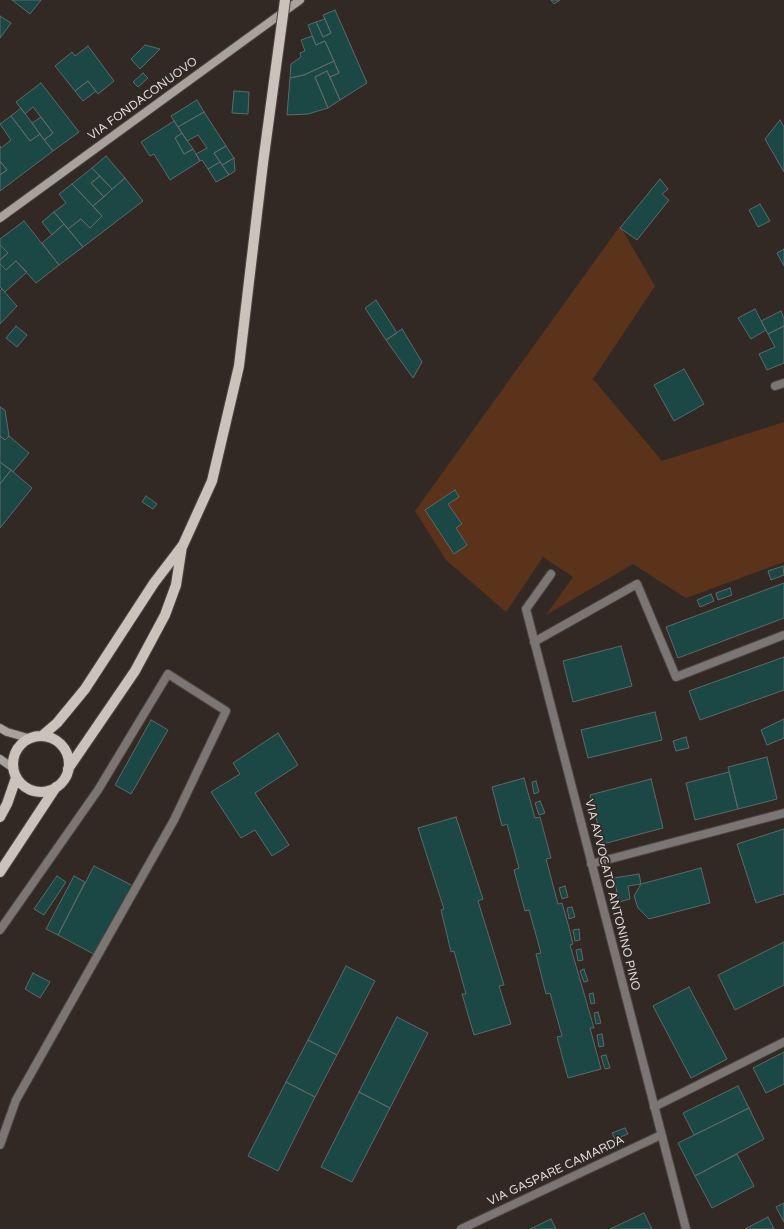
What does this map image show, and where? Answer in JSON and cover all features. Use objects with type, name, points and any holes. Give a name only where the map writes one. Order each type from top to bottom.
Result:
[{"type":"main road","points":[[43,736],[57,723],[85,689],[154,583],[183,544],[212,481],[239,366],[263,163],[285,0]]},
{"type":"main road","points":[[0,872],[56,787],[64,779],[68,770],[135,671],[165,615],[176,585],[183,544]]},
{"type":"main road","points":[[0,817],[7,804],[14,773],[15,750],[28,738],[43,736],[52,738],[62,746],[68,758],[68,770]]},
{"type":"main road","points":[[14,773],[24,786],[36,792],[43,792],[56,787]]},
{"type":"street","name":"VIA FONDACONUOVO","points":[[0,218],[300,0]]},
{"type":"street","points":[[775,386],[784,383]]},
{"type":"street","name":"VIA AVVOCATO ANTONINO PINO","points":[[551,574],[526,609],[686,1229]]},
{"type":"street","points":[[534,642],[637,584],[676,676],[784,635]]},
{"type":"street","points":[[0,930],[98,790],[168,674],[226,710],[174,820],[16,1100],[0,1145]]},
{"type":"street","points":[[0,728],[7,732],[28,738]]},
{"type":"street","points":[[0,759],[14,773]]},
{"type":"street","points":[[591,864],[784,814]]},
{"type":"street","points":[[654,1107],[784,1042]]},
{"type":"street","name":"VIA GASPARE CAMARDA","points":[[461,1229],[662,1135]]},
{"type":"shaded area","points":[[620,226],[655,286],[593,379],[662,461],[784,422],[784,562],[686,598],[633,564],[546,615],[573,577],[543,557],[506,612],[446,560],[415,511]]},
{"type":"building","points":[[12,0],[41,0],[30,14]]},
{"type":"building","points":[[551,0],[560,0],[554,4]]},
{"type":"building","points":[[335,10],[367,83],[340,100],[330,77],[339,73],[325,41],[316,45],[308,25],[316,22],[323,37],[331,33],[323,15]]},
{"type":"building","points":[[0,16],[11,23],[0,38]]},
{"type":"building","points":[[325,19],[331,33],[323,37],[316,22]]},
{"type":"building","points":[[312,36],[316,45],[325,41],[334,61],[304,75],[290,78],[291,64],[301,57],[300,53],[305,51],[301,40]]},
{"type":"building","points":[[145,45],[160,49],[140,69],[131,59]]},
{"type":"building","points":[[88,46],[114,81],[98,94],[88,81],[75,91],[55,66],[72,52],[75,56]]},
{"type":"building","points":[[334,61],[339,73],[330,77],[327,71],[315,77],[328,108],[308,114],[287,115],[290,78],[304,75]]},
{"type":"building","points":[[327,71],[340,100],[328,108],[315,77]]},
{"type":"building","points":[[143,73],[148,78],[138,87],[133,82]]},
{"type":"building","points":[[88,81],[96,91],[83,101],[75,91]]},
{"type":"building","points":[[41,83],[79,132],[53,151],[44,140],[53,133],[33,107],[25,114],[16,102]]},
{"type":"building","points":[[234,91],[249,92],[248,114],[232,113]]},
{"type":"building","points":[[197,100],[204,112],[178,127],[171,116]]},
{"type":"building","points":[[21,108],[40,134],[30,141],[11,116]]},
{"type":"building","points":[[204,112],[226,146],[214,153],[220,162],[208,169],[202,160],[200,161],[196,154],[207,148],[198,135],[187,141],[178,127]]},
{"type":"building","points":[[11,116],[30,141],[40,134],[53,151],[0,191],[0,175],[7,170],[0,161],[0,146],[1,148],[11,140],[0,124]]},
{"type":"building","points":[[41,117],[53,133],[44,140],[32,123]]},
{"type":"building","points":[[780,120],[784,127],[784,172],[765,139]]},
{"type":"building","points":[[174,121],[182,133],[175,138],[184,154],[193,149],[200,161],[170,180],[154,154],[150,156],[141,142]]},
{"type":"building","points":[[182,133],[193,149],[184,154],[175,138]]},
{"type":"building","points":[[226,146],[234,158],[222,165],[214,153]]},
{"type":"building","points":[[106,156],[125,178],[112,189],[92,168]]},
{"type":"building","points":[[234,158],[235,171],[229,175],[222,165]]},
{"type":"building","points":[[0,161],[7,170],[0,175]]},
{"type":"building","points":[[220,162],[229,175],[216,182],[208,169]]},
{"type":"building","points":[[92,168],[100,176],[91,183],[104,197],[93,206],[72,184]]},
{"type":"building","points":[[100,176],[112,189],[104,197],[91,183]]},
{"type":"building","points":[[125,178],[143,201],[83,247],[68,229],[81,219],[90,228],[102,216],[93,206]]},
{"type":"building","points":[[660,179],[668,189],[662,194],[669,200],[637,240],[620,228]]},
{"type":"building","points":[[72,184],[102,216],[90,228],[81,219],[68,229],[54,212],[66,203],[59,194]]},
{"type":"building","points":[[760,204],[770,221],[758,227],[749,210]]},
{"type":"building","points":[[54,212],[64,224],[52,235],[42,222]]},
{"type":"building","points":[[24,221],[59,265],[36,283],[16,261],[6,270],[0,264],[0,260],[8,253],[0,245],[0,239]]},
{"type":"building","points":[[64,224],[83,247],[59,265],[42,243]]},
{"type":"building","points":[[0,245],[8,253],[0,260]]},
{"type":"building","points":[[784,249],[784,266],[777,253]]},
{"type":"building","points":[[16,261],[27,272],[5,292],[0,287],[0,264],[6,270]]},
{"type":"building","points":[[2,289],[17,306],[0,324],[0,291]]},
{"type":"building","points":[[376,300],[397,333],[386,340],[365,308]]},
{"type":"building","points":[[755,309],[766,330],[751,339],[738,318]]},
{"type":"building","points":[[781,311],[784,319],[784,326],[768,334],[761,321]]},
{"type":"building","points":[[16,326],[27,335],[17,347],[6,338]]},
{"type":"building","points":[[784,326],[784,363],[767,370],[759,354],[775,347],[768,334]]},
{"type":"building","points":[[402,329],[422,362],[413,378],[386,340]]},
{"type":"building","points":[[684,369],[704,404],[674,421],[654,385]]},
{"type":"building","points":[[0,407],[5,410],[9,436],[5,440],[0,436]]},
{"type":"building","points":[[0,436],[5,440],[9,436],[29,453],[13,472],[0,462]]},
{"type":"building","points":[[0,462],[11,470],[0,484]]},
{"type":"building","points":[[11,470],[32,488],[0,528],[0,484]]},
{"type":"building","points":[[455,490],[459,497],[448,504],[462,524],[456,528],[467,545],[454,554],[425,510]]},
{"type":"building","points":[[146,496],[157,504],[153,509],[142,502]]},
{"type":"building","points":[[783,566],[784,575],[771,580],[768,571]]},
{"type":"building","points":[[784,583],[784,618],[678,658],[666,627]]},
{"type":"building","points":[[730,588],[732,595],[718,600],[716,593]]},
{"type":"building","points":[[711,594],[714,601],[700,607],[697,600]]},
{"type":"building","points":[[621,646],[632,686],[573,702],[563,661]]},
{"type":"building","points":[[784,657],[784,690],[700,720],[689,691]]},
{"type":"building","points":[[655,712],[662,740],[588,758],[581,730]]},
{"type":"building","points":[[784,719],[784,738],[767,745],[761,730]]},
{"type":"building","points":[[151,720],[168,730],[131,794],[115,785]]},
{"type":"building","points":[[278,733],[298,765],[255,793],[289,845],[272,856],[255,830],[241,838],[211,792],[240,774],[233,763]]},
{"type":"building","points":[[686,737],[689,748],[676,751],[673,741]]},
{"type":"building","points":[[767,757],[777,799],[738,809],[728,767]]},
{"type":"building","points":[[729,772],[738,809],[695,820],[686,783]]},
{"type":"building","points":[[524,778],[535,818],[540,817],[551,858],[546,859],[558,904],[562,903],[568,924],[573,944],[570,945],[594,1028],[590,1028],[601,1069],[568,1078],[557,1037],[562,1036],[550,993],[546,994],[536,954],[541,953],[529,910],[525,911],[514,870],[519,868],[507,824],[502,826],[492,787]]},
{"type":"building","points":[[651,779],[663,828],[603,844],[590,795]]},
{"type":"building","points":[[536,781],[539,792],[534,794],[532,782]]},
{"type":"building","points":[[540,801],[545,813],[539,815],[535,803]]},
{"type":"building","points":[[456,817],[483,899],[478,901],[504,985],[499,986],[511,1024],[474,1035],[462,994],[466,994],[454,951],[451,952],[441,910],[444,909],[418,828]]},
{"type":"building","points":[[784,829],[784,894],[756,903],[737,844]]},
{"type":"building","points":[[94,866],[137,888],[101,958],[58,935]]},
{"type":"building","points":[[701,868],[710,903],[649,919],[638,908],[634,896],[641,884]]},
{"type":"building","points":[[639,874],[641,884],[628,886],[630,899],[619,902],[614,878]]},
{"type":"building","points":[[57,876],[66,882],[44,915],[34,909]]},
{"type":"building","points":[[74,876],[85,882],[58,935],[46,929]]},
{"type":"building","points":[[565,886],[568,897],[562,899],[559,888]]},
{"type":"building","points":[[572,907],[575,917],[569,919],[567,908]]},
{"type":"building","points":[[579,929],[580,940],[575,941],[573,930]]},
{"type":"building","points":[[784,942],[784,985],[735,1010],[718,975]]},
{"type":"building","points":[[581,949],[583,960],[578,961],[576,950]]},
{"type":"building","points":[[346,966],[375,981],[337,1055],[308,1040]]},
{"type":"building","points":[[584,969],[588,981],[584,982],[580,971]]},
{"type":"building","points":[[33,973],[50,982],[40,998],[25,989]]},
{"type":"building","points":[[689,987],[727,1059],[691,1078],[653,1006]]},
{"type":"building","points":[[593,993],[595,1003],[591,1004],[589,994]]},
{"type":"building","points":[[598,1012],[601,1023],[596,1024],[594,1013]]},
{"type":"building","points":[[397,1017],[428,1033],[390,1108],[359,1092]]},
{"type":"building","points":[[602,1034],[604,1046],[599,1047],[597,1035]]},
{"type":"building","points":[[308,1040],[337,1055],[315,1097],[286,1082]]},
{"type":"building","points":[[784,1052],[784,1084],[766,1093],[753,1068]]},
{"type":"building","points":[[606,1055],[610,1068],[605,1069],[601,1056]]},
{"type":"building","points":[[286,1082],[315,1097],[278,1171],[248,1156]]},
{"type":"building","points":[[738,1086],[749,1108],[694,1135],[683,1113]]},
{"type":"building","points":[[359,1092],[390,1108],[352,1182],[321,1167]]},
{"type":"building","points":[[749,1108],[764,1139],[695,1176],[678,1143]]},
{"type":"building","points":[[625,1128],[628,1134],[615,1139],[612,1133]]},
{"type":"building","points":[[737,1154],[754,1186],[712,1208],[695,1176]]},
{"type":"building","points":[[784,1203],[784,1222],[776,1207]]},
{"type":"building","points":[[644,1213],[652,1229],[610,1229]]},
{"type":"building","points":[[768,1217],[774,1229],[745,1229]]},
{"type":"building","points":[[551,1219],[556,1229],[530,1229]]}]
